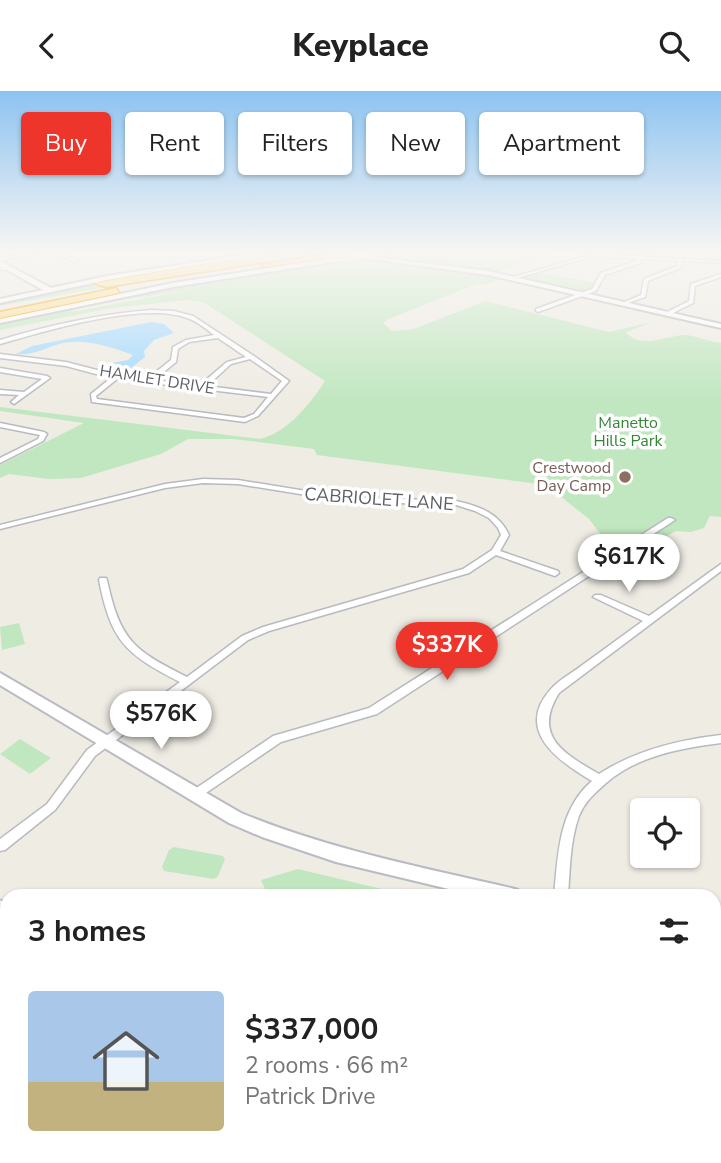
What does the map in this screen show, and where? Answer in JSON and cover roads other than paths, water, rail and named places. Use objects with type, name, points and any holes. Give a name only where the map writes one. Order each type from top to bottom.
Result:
[{"type":"highway","points":[[0,308],[36,301]]},
{"type":"highway","points":[[0,316],[74,301]]},
{"type":"main road","points":[[0,321],[96,301]]},
{"type":"main road","points":[[610,301],[720,326]]},
{"type":"main road","points":[[0,678],[235,818],[293,842],[477,889]]},
{"type":"street","points":[[538,310],[565,301]]},
{"type":"street","points":[[624,304],[631,301]]},
{"type":"street","points":[[667,314],[691,301]]},
{"type":"street","points":[[0,342],[153,310],[185,314],[286,381],[252,418],[245,421],[94,401],[93,395],[116,377]]},
{"type":"street","points":[[148,381],[174,361],[175,348],[188,341],[220,336]]},
{"type":"street","name":"HAMLET DRIVE","points":[[0,356],[66,363],[116,377],[273,396]]},
{"type":"street","points":[[201,388],[229,363],[252,357]]},
{"type":"street","points":[[0,367],[12,358]]},
{"type":"street","points":[[0,367],[47,378],[13,402]]},
{"type":"street","points":[[0,391],[24,394]]},
{"type":"street","points":[[0,425],[44,434],[41,440],[0,461]]},
{"type":"street","name":"CABRIOLET LANE","points":[[0,527],[165,486],[222,481],[343,499],[439,501],[472,507],[502,527],[505,535],[495,552]]},
{"type":"street","points":[[196,793],[277,739],[373,711],[671,520]]},
{"type":"street","points":[[0,846],[51,807],[79,765],[107,740],[245,638],[265,629],[466,572],[495,552],[555,573]]},
{"type":"street","points":[[601,781],[560,754],[542,728],[541,715],[555,691],[647,619],[721,567]]},
{"type":"street","points":[[103,580],[109,611],[121,637],[144,657],[187,681]]},
{"type":"street","points":[[598,597],[647,619]]},
{"type":"street","points":[[562,889],[571,822],[587,792],[648,753],[693,741],[721,739]]},
{"type":"water","points":[[151,322],[164,324],[174,333],[154,340],[144,351],[145,357],[131,368],[112,363],[128,360],[133,355],[87,342],[68,342],[34,353],[16,354],[32,346]]},
{"type":"place","name":"Crestwood Day Camp","points":[[625,477]]},
{"type":"park label","name":"Manetto Hills Park","points":[[628,432]]}]
